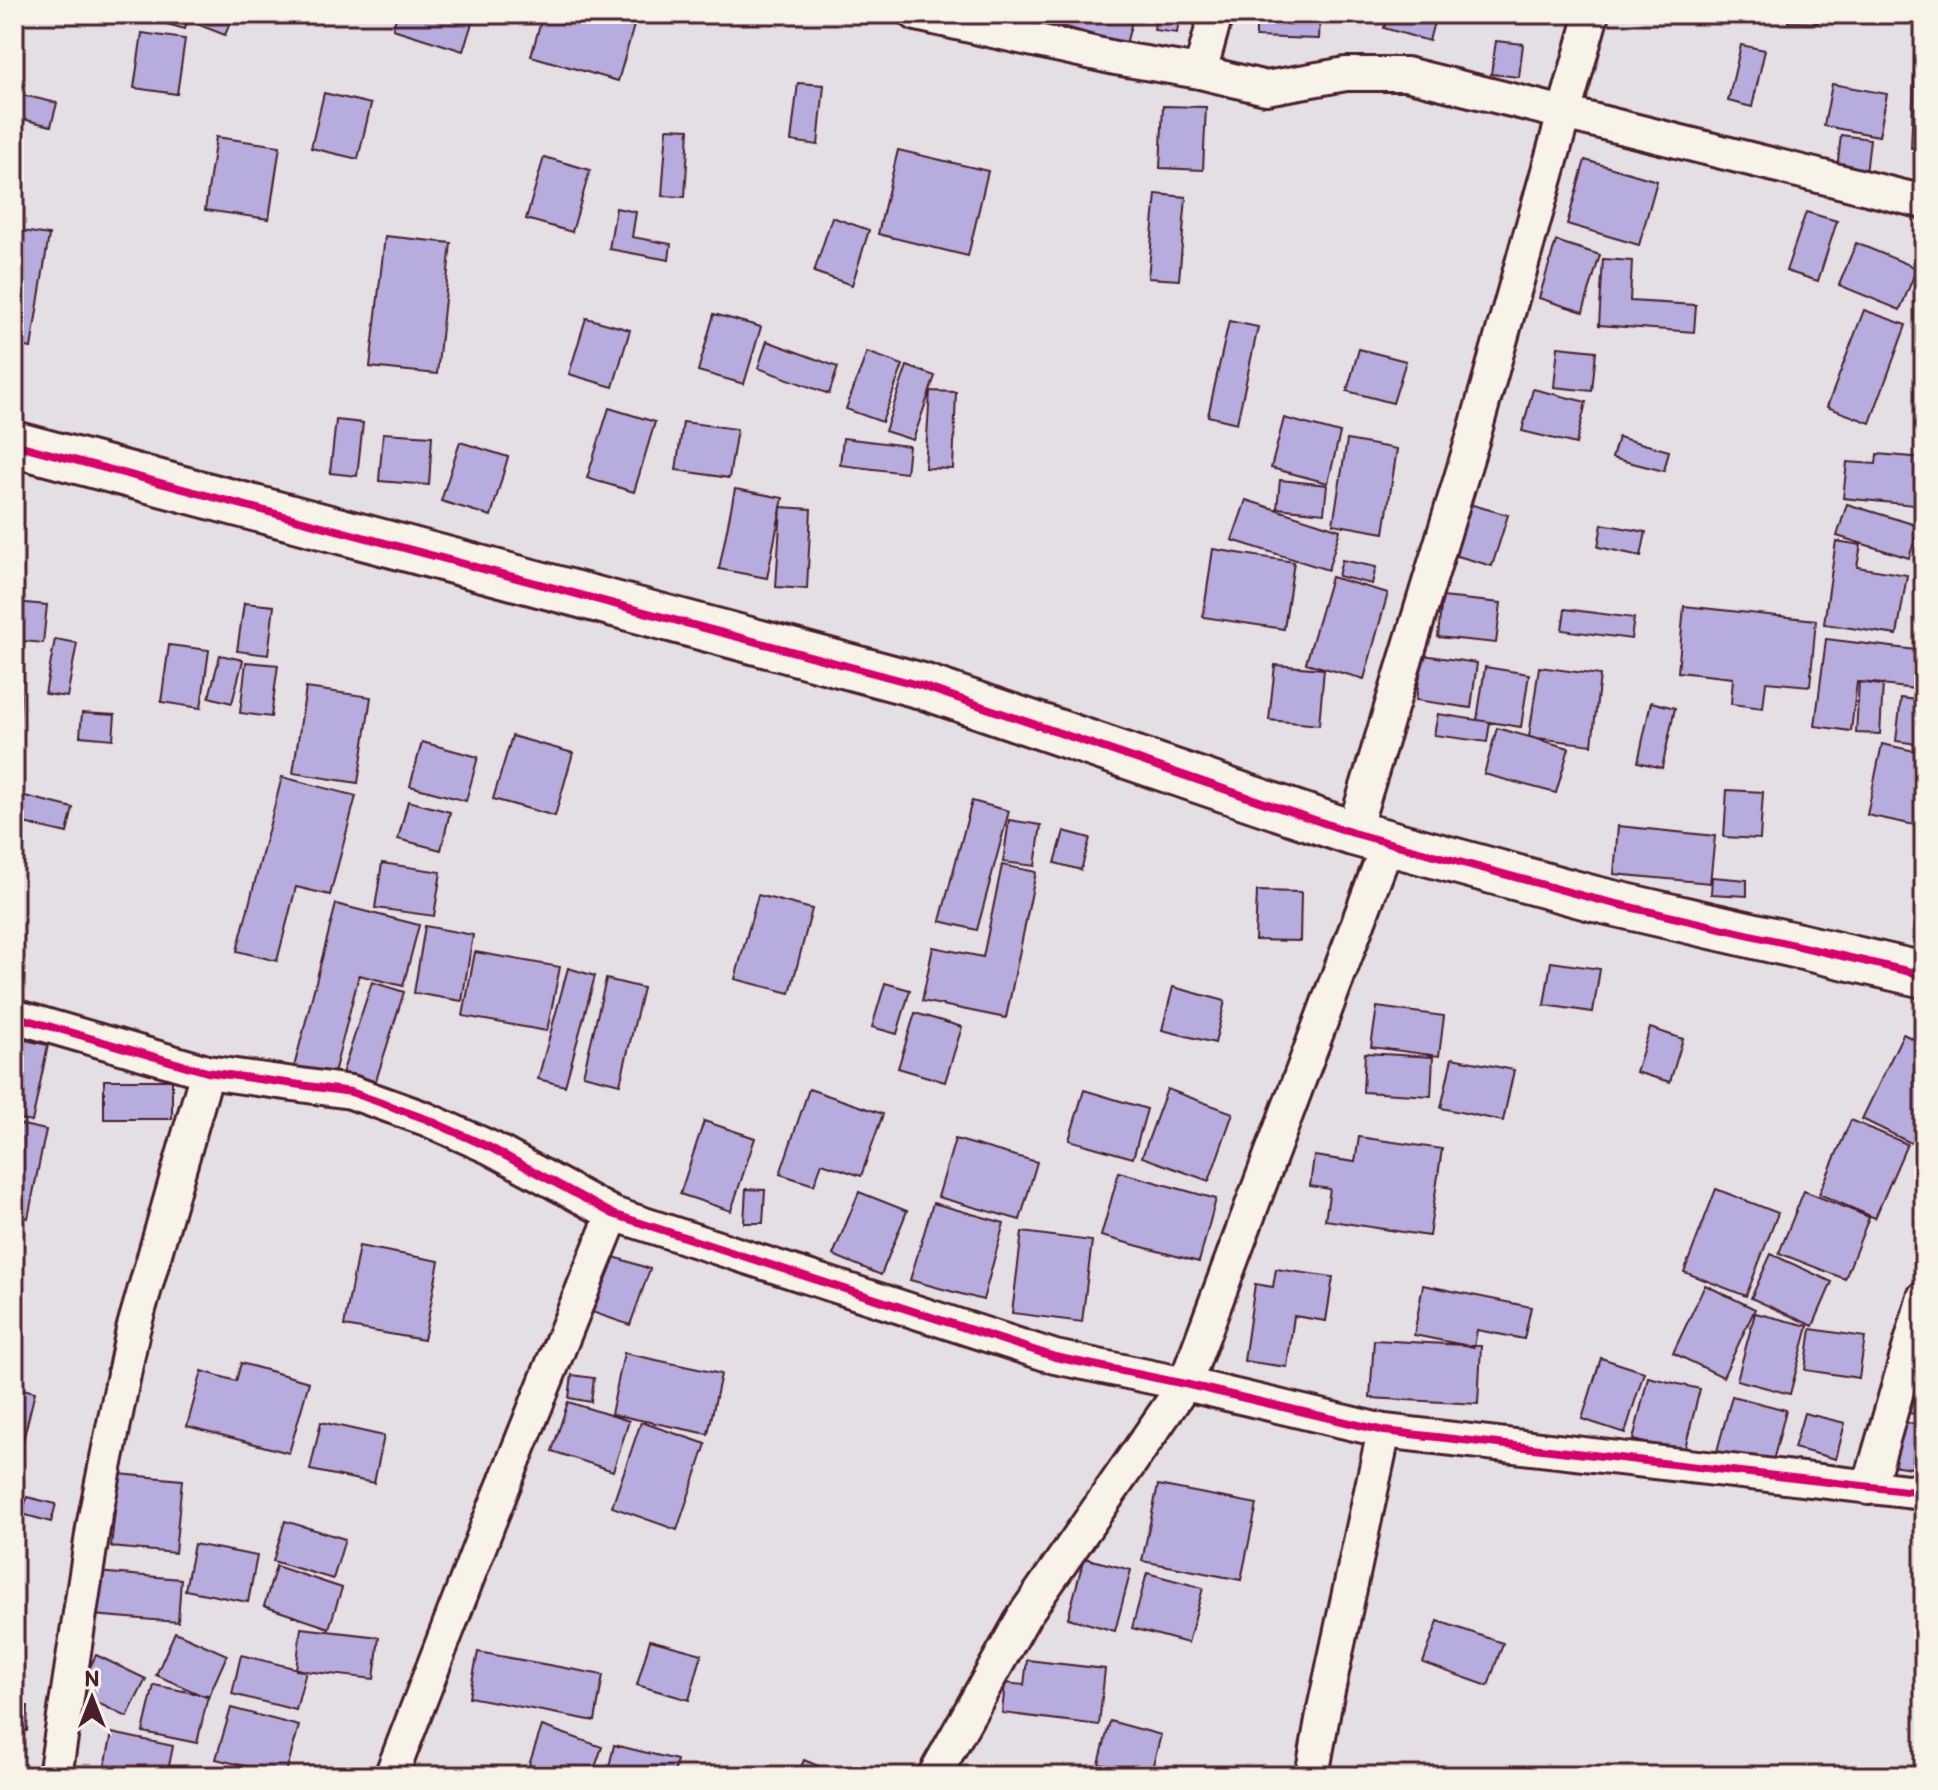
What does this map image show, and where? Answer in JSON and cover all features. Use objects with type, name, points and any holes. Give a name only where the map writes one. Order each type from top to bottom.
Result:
[{"type":"street","points":[[916,14],[1266,88],[1346,74],[1406,74],[1924,202]]},
{"type":"street","points":[[1200,72],[1216,14]]},
{"type":"street","points":[[934,1776],[1024,1616],[1185,1384],[1371,838],[1473,438],[1592,14]]},
{"type":"street","points":[[14,444],[922,686],[1371,838],[1595,899],[1924,975]]},
{"type":"street","points":[[14,1016],[207,1072],[351,1092],[426,1119],[491,1148],[613,1214],[1055,1357],[1384,1431],[1924,1493]]},
{"type":"street","points":[[55,1776],[94,1522],[133,1330],[207,1072]]},
{"type":"street","points":[[391,1776],[613,1214]]},
{"type":"street","points":[[1869,1488],[1924,1297]]},
{"type":"street","points":[[1312,1776],[1384,1431]]},
{"type":"building","points":[[147,14],[189,14],[185,29],[145,18]]},
{"type":"building","points":[[192,14],[234,14],[225,35],[189,21]]},
{"type":"building","points":[[397,14],[475,14],[463,51],[393,29]]},
{"type":"building","points":[[543,14],[637,15],[618,81],[531,56]]},
{"type":"building","points":[[1062,14],[1134,14],[1126,44],[1059,25]]},
{"type":"building","points":[[1156,14],[1180,14],[1177,33],[1154,30]]},
{"type":"building","points":[[1256,14],[1320,14],[1319,39],[1256,37]]},
{"type":"building","points":[[1388,14],[1436,14],[1429,41],[1384,28]]},
{"type":"building","points":[[1788,14],[1818,14],[1818,23],[1788,22]]},
{"type":"building","points":[[142,33],[185,39],[177,94],[134,88]]},
{"type":"building","points":[[1496,41],[1523,44],[1519,77],[1491,74]]},
{"type":"building","points":[[1741,45],[1765,50],[1752,107],[1728,101]]},
{"type":"building","points":[[1915,52],[1924,53],[1924,148],[1911,148]]},
{"type":"building","points":[[798,83],[824,85],[818,145],[791,141]]},
{"type":"building","points":[[1832,84],[1887,94],[1879,136],[1824,126]]},
{"type":"building","points":[[14,93],[57,103],[51,126],[14,117]]},
{"type":"building","points":[[324,93],[371,104],[358,159],[311,148]]},
{"type":"building","points":[[1163,106],[1206,107],[1203,170],[1160,168]]},
{"type":"building","points":[[667,128],[689,129],[685,197],[662,196]]},
{"type":"building","points":[[1841,135],[1870,139],[1866,174],[1837,170]]},
{"type":"building","points":[[216,137],[280,146],[269,219],[205,210]]},
{"type":"building","points":[[898,150],[988,171],[968,256],[878,234]]},
{"type":"building","points":[[544,157],[590,170],[572,232],[526,219]]},
{"type":"building","points":[[1585,160],[1657,181],[1639,245],[1567,224]]},
{"type":"building","points":[[1156,194],[1186,197],[1179,280],[1148,278]]},
{"type":"building","points":[[616,208],[636,212],[632,237],[671,244],[669,260],[609,249]]},
{"type":"building","points":[[1806,212],[1837,221],[1818,281],[1786,271]]},
{"type":"building","points":[[832,217],[869,230],[852,285],[814,272]]},
{"type":"building","points":[[23,231],[49,235],[31,348],[14,345],[14,286]]},
{"type":"building","points":[[385,236],[451,243],[437,374],[370,367]]},
{"type":"building","points":[[1556,241],[1600,255],[1583,312],[1539,298]]},
{"type":"building","points":[[1856,243],[1917,268],[1900,310],[1839,285]]},
{"type":"building","points":[[1603,259],[1632,261],[1630,301],[1696,305],[1694,332],[1599,325]]},
{"type":"building","points":[[1864,310],[1906,325],[1870,423],[1827,407]]},
{"type":"building","points":[[714,314],[761,327],[744,384],[698,371]]},
{"type":"building","points":[[586,318],[630,330],[613,387],[569,374]]},
{"type":"building","points":[[1229,321],[1258,327],[1237,423],[1208,416]]},
{"type":"building","points":[[767,341],[838,367],[829,394],[758,368]]},
{"type":"building","points":[[1924,346],[1924,391],[1916,390]]},
{"type":"building","points":[[1558,347],[1596,351],[1592,391],[1554,387]]},
{"type":"building","points":[[1359,349],[1406,361],[1393,403],[1347,391]]},
{"type":"building","points":[[867,352],[903,365],[882,422],[846,409]]},
{"type":"building","points":[[907,366],[935,376],[913,440],[885,431]]},
{"type":"building","points":[[1533,389],[1586,402],[1576,444],[1522,431]]},
{"type":"building","points":[[930,391],[956,392],[953,469],[925,468]]},
{"type":"building","points":[[609,408],[655,422],[634,492],[587,478]]},
{"type":"building","points":[[1284,418],[1340,433],[1328,483],[1271,468]]},
{"type":"building","points":[[336,420],[363,423],[357,476],[330,473]]},
{"type":"building","points":[[683,422],[737,429],[729,478],[676,470]]},
{"type":"building","points":[[383,433],[432,436],[429,485],[379,481]]},
{"type":"building","points":[[1618,437],[1669,451],[1664,471],[1612,458]]},
{"type":"building","points":[[843,438],[909,446],[906,473],[840,465]]},
{"type":"building","points":[[1347,440],[1397,449],[1384,533],[1333,524]]},
{"type":"building","points":[[460,442],[508,457],[491,516],[441,501]]},
{"type":"building","points":[[1877,454],[1924,458],[1924,506],[1843,498],[1847,462],[1876,464]]},
{"type":"building","points":[[1280,480],[1327,485],[1324,513],[1277,508]]},
{"type":"building","points":[[735,489],[783,498],[767,578],[719,569]]},
{"type":"building","points":[[1246,500],[1340,530],[1328,570],[1232,540]]},
{"type":"building","points":[[1469,504],[1508,515],[1492,566],[1454,555]]},
{"type":"building","points":[[1847,504],[1919,526],[1909,558],[1837,536]]},
{"type":"building","points":[[781,507],[811,509],[807,589],[776,587]]},
{"type":"building","points":[[1602,524],[1646,532],[1641,556],[1598,547]]},
{"type":"building","points":[[1836,541],[1861,545],[1857,567],[1907,575],[1897,635],[1824,624]]},
{"type":"building","points":[[1213,549],[1294,562],[1284,629],[1203,617]]},
{"type":"building","points":[[1342,560],[1376,567],[1372,584],[1338,576]]},
{"type":"building","points":[[1331,577],[1388,593],[1364,679],[1306,663]]},
{"type":"building","points":[[1442,597],[1501,603],[1496,643],[1438,637]]},
{"type":"building","points":[[14,602],[47,605],[43,643],[14,640]]},
{"type":"building","points":[[244,603],[274,606],[268,655],[237,651]]},
{"type":"building","points":[[1684,606],[1816,620],[1810,686],[1766,682],[1763,708],[1731,704],[1733,678],[1678,672]]},
{"type":"building","points":[[1565,609],[1634,618],[1631,639],[1562,630]]},
{"type":"building","points":[[55,639],[77,643],[67,697],[45,694]]},
{"type":"building","points":[[1826,639],[1924,651],[1924,690],[1857,682],[1851,731],[1815,726]]},
{"type":"building","points":[[169,645],[209,650],[201,708],[161,702]]},
{"type":"building","points":[[220,655],[243,660],[232,703],[209,697]]},
{"type":"building","points":[[1423,655],[1477,663],[1471,708],[1416,700]]},
{"type":"building","points":[[14,661],[22,661],[19,742],[14,742]]},
{"type":"building","points":[[246,662],[278,665],[271,717],[240,713]]},
{"type":"building","points":[[1275,665],[1324,669],[1319,725],[1269,720]]},
{"type":"building","points":[[1485,667],[1529,674],[1521,727],[1477,720]]},
{"type":"building","points":[[1539,667],[1600,675],[1592,745],[1529,737]]},
{"type":"building","points":[[1859,682],[1883,684],[1880,734],[1856,733]]},
{"type":"building","points":[[306,688],[371,697],[358,783],[293,773]]},
{"type":"building","points":[[1901,698],[1924,701],[1924,745],[1896,741]]},
{"type":"building","points":[[1651,702],[1675,708],[1662,768],[1638,762]]},
{"type":"building","points":[[82,713],[115,715],[113,739],[80,736]]},
{"type":"building","points":[[1438,714],[1490,722],[1487,742],[1434,735]]},
{"type":"building","points":[[1497,728],[1569,748],[1556,793],[1484,774]]},
{"type":"building","points":[[512,736],[573,753],[555,816],[493,799]]},
{"type":"building","points":[[422,742],[478,757],[466,801],[410,786]]},
{"type":"building","points":[[1882,744],[1924,753],[1924,827],[1867,815]]},
{"type":"building","points":[[282,777],[356,796],[330,895],[296,887],[277,961],[237,951]]},
{"type":"building","points":[[1727,790],[1763,792],[1760,839],[1724,837]]},
{"type":"building","points":[[21,795],[73,808],[67,833],[15,821]]},
{"type":"building","points":[[408,801],[450,812],[441,850],[398,839]]},
{"type":"building","points":[[972,801],[1009,811],[977,930],[940,921]]},
{"type":"building","points":[[1009,820],[1041,825],[1035,866],[1003,862]]},
{"type":"building","points":[[1618,826],[1715,836],[1710,883],[1614,874]]},
{"type":"building","points":[[1064,831],[1090,838],[1081,870],[1055,863]]},
{"type":"building","points":[[382,863],[441,872],[434,916],[375,908]]},
{"type":"building","points":[[1002,865],[1036,872],[1006,1018],[922,1001],[933,947],[983,957]]},
{"type":"building","points":[[1712,877],[1747,880],[1747,896],[1711,894]]},
{"type":"building","points":[[1257,891],[1301,892],[1300,941],[1255,940]]},
{"type":"building","points":[[758,895],[812,909],[790,993],[735,979]]},
{"type":"building","points":[[336,904],[419,925],[403,986],[359,975],[333,1077],[294,1067]]},
{"type":"building","points":[[425,926],[473,935],[462,1001],[414,993]]},
{"type":"building","points":[[475,952],[560,967],[547,1031],[463,1016]]},
{"type":"building","points":[[1551,962],[1600,969],[1593,1012],[1544,1005]]},
{"type":"building","points":[[568,968],[595,976],[565,1086],[538,1079]]},
{"type":"building","points":[[606,979],[643,988],[620,1084],[583,1075]]},
{"type":"building","points":[[372,982],[404,992],[373,1090],[340,1080]]},
{"type":"building","points":[[885,983],[910,990],[897,1034],[872,1027]]},
{"type":"building","points":[[1173,987],[1225,1001],[1215,1043],[1162,1030]]},
{"type":"building","points":[[1377,1007],[1444,1016],[1439,1056],[1371,1047]]},
{"type":"building","points":[[915,1013],[962,1027],[945,1082],[898,1068]]},
{"type":"building","points":[[1650,1028],[1683,1039],[1670,1082],[1636,1072]]},
{"type":"building","points":[[1903,1034],[1924,1044],[1924,1141],[1921,1148],[1862,1119]]},
{"type":"building","points":[[20,1039],[48,1045],[32,1122],[14,1118],[14,1069]]},
{"type":"building","points":[[1365,1053],[1433,1057],[1431,1096],[1363,1092]]},
{"type":"building","points":[[1452,1058],[1514,1070],[1503,1121],[1441,1108]]},
{"type":"building","points":[[104,1080],[172,1080],[172,1119],[104,1119]]},
{"type":"building","points":[[809,1089],[883,1114],[861,1176],[822,1163],[814,1185],[780,1174]]},
{"type":"building","points":[[1167,1089],[1233,1113],[1209,1181],[1142,1157]]},
{"type":"building","points":[[1084,1090],[1147,1109],[1133,1158],[1069,1140]]},
{"type":"building","points":[[1851,1120],[1907,1144],[1875,1218],[1819,1194]]},
{"type":"building","points":[[704,1121],[755,1138],[731,1211],[680,1194]]},
{"type":"building","points":[[14,1123],[46,1130],[28,1218],[14,1215]]},
{"type":"building","points":[[1359,1137],[1442,1149],[1429,1236],[1325,1220],[1330,1189],[1310,1186],[1314,1156],[1355,1162]]},
{"type":"building","points":[[955,1139],[1037,1162],[1020,1220],[938,1197]]},
{"type":"building","points":[[1119,1172],[1216,1199],[1199,1262],[1101,1236]]},
{"type":"building","points":[[746,1189],[765,1190],[763,1223],[744,1223]]},
{"type":"building","points":[[1716,1189],[1778,1213],[1746,1296],[1684,1272]]},
{"type":"building","points":[[1804,1191],[1869,1217],[1845,1279],[1779,1253]]},
{"type":"building","points":[[859,1192],[907,1211],[881,1275],[833,1255]]},
{"type":"building","points":[[933,1203],[1004,1223],[983,1300],[910,1280]]},
{"type":"building","points":[[1022,1232],[1092,1241],[1082,1322],[1012,1313]]},
{"type":"building","points":[[359,1246],[439,1261],[424,1340],[344,1326]]},
{"type":"building","points":[[602,1253],[650,1269],[630,1325],[583,1309]]},
{"type":"building","points":[[1771,1254],[1832,1282],[1813,1326],[1751,1298]]},
{"type":"building","points":[[1276,1269],[1333,1277],[1326,1321],[1294,1316],[1287,1367],[1244,1361],[1255,1284],[1273,1287]]},
{"type":"building","points":[[1423,1285],[1531,1307],[1524,1339],[1477,1330],[1474,1347],[1414,1335]]},
{"type":"building","points":[[1705,1285],[1755,1309],[1723,1377],[1673,1353]]},
{"type":"building","points":[[1755,1313],[1808,1326],[1790,1394],[1737,1380]]},
{"type":"building","points":[[1811,1329],[1865,1337],[1859,1378],[1805,1370]]},
{"type":"building","points":[[1374,1340],[1481,1346],[1478,1404],[1370,1398]]},
{"type":"building","points":[[1916,1349],[1924,1350],[1924,1415],[1908,1413]]},
{"type":"building","points":[[624,1353],[721,1374],[708,1434],[611,1414]]},
{"type":"building","points":[[1601,1358],[1644,1372],[1625,1433],[1582,1419]]},
{"type":"building","points":[[241,1363],[309,1382],[289,1453],[187,1426],[202,1371],[236,1381]]},
{"type":"building","points":[[572,1375],[594,1378],[591,1402],[569,1398]]},
{"type":"building","points":[[1648,1377],[1700,1389],[1684,1452],[1633,1440]]},
{"type":"building","points":[[14,1387],[35,1392],[21,1449],[14,1448]]},
{"type":"building","points":[[1732,1396],[1786,1410],[1772,1465],[1717,1451]]},
{"type":"building","points":[[568,1402],[629,1421],[613,1471],[552,1451]]},
{"type":"building","points":[[1804,1413],[1845,1423],[1836,1459],[1794,1448]]},
{"type":"building","points":[[321,1422],[384,1436],[374,1483],[310,1470]]},
{"type":"building","points":[[641,1422],[706,1444],[677,1530],[612,1507]]},
{"type":"building","points":[[1896,1422],[1917,1424],[1912,1468],[1891,1465]]},
{"type":"building","points":[[14,1448],[23,1449],[19,1486],[14,1485]]},
{"type":"building","points":[[119,1474],[182,1480],[175,1553],[111,1547]]},
{"type":"building","points":[[1158,1485],[1257,1504],[1241,1580],[1142,1561]]},
{"type":"building","points":[[27,1497],[56,1504],[51,1522],[22,1514]]},
{"type":"building","points":[[285,1521],[345,1539],[333,1579],[273,1561]]},
{"type":"building","points":[[194,1544],[257,1556],[248,1602],[185,1590]]},
{"type":"building","points":[[1084,1558],[1131,1570],[1115,1631],[1068,1618]]},
{"type":"building","points":[[276,1566],[342,1588],[329,1628],[264,1606]]},
{"type":"building","points":[[96,1572],[181,1579],[178,1622],[92,1615]]},
{"type":"building","points":[[1147,1573],[1203,1588],[1188,1643],[1132,1628]]},
{"type":"building","points":[[1438,1621],[1503,1643],[1488,1686],[1423,1663]]},
{"type":"building","points":[[301,1628],[379,1637],[374,1679],[296,1670]]},
{"type":"building","points":[[175,1632],[227,1655],[208,1698],[156,1675]]},
{"type":"building","points":[[650,1640],[702,1654],[689,1700],[637,1685]]},
{"type":"building","points":[[478,1652],[603,1675],[595,1721],[469,1697]]},
{"type":"building","points":[[96,1655],[146,1679],[127,1717],[77,1693]]},
{"type":"building","points":[[241,1655],[306,1671],[296,1710],[232,1694]]},
{"type":"building","points":[[1027,1660],[1105,1669],[1099,1725],[1002,1713],[1005,1683],[1024,1685]]},
{"type":"building","points":[[154,1685],[208,1696],[197,1743],[143,1732]]},
{"type":"building","points":[[14,1706],[28,1706],[27,1731],[14,1730]]},
{"type":"building","points":[[231,1708],[299,1726],[285,1776],[216,1759]]},
{"type":"building","points":[[1110,1721],[1161,1735],[1150,1776],[1099,1764]]},
{"type":"building","points":[[542,1726],[602,1747],[592,1776],[563,1776],[529,1765]]},
{"type":"building","points":[[112,1733],[173,1746],[167,1776],[103,1776]]},
{"type":"building","points":[[614,1745],[677,1760],[673,1776],[607,1776]]},
{"type":"building","points":[[804,1760],[842,1776],[797,1776]]},
{"type":"cycle path","points":[[14,444],[922,686],[1353,833],[1595,899],[1924,975]]},
{"type":"cycle path","points":[[14,1016],[207,1072],[351,1092],[426,1119],[491,1148],[613,1214],[1055,1357],[1384,1431],[1924,1493]]}]
